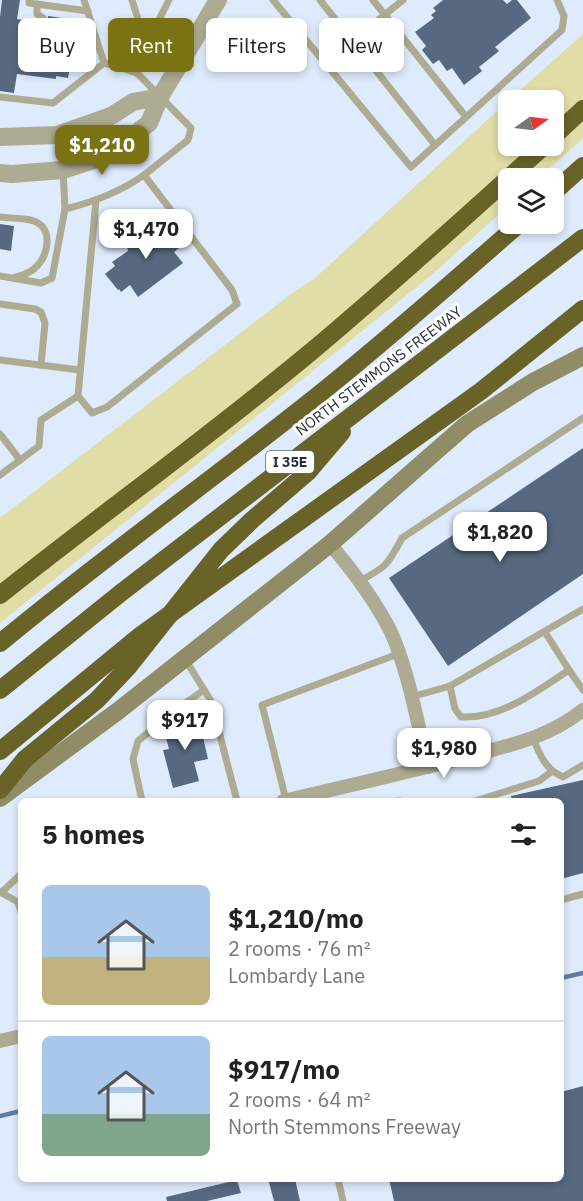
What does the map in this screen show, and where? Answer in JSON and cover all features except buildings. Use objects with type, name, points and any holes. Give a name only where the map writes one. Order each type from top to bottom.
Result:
[{"type":"highway","points":[[564,127],[583,109]]},
{"type":"highway","points":[[0,596],[312,351],[423,256],[533,156]]},
{"type":"highway","points":[[564,183],[583,166]]},
{"type":"highway","name":"NORTH STEMMONS FREEWAY","points":[[0,643],[330,385],[413,317],[508,234]]},
{"type":"highway","name":"NORTH STEMMONS FREEWAY","points":[[0,690],[104,606],[583,238]]},
{"type":"highway","points":[[0,751],[141,635],[463,405],[583,309]]},
{"type":"highway","points":[[0,790],[25,759],[97,700],[129,666],[221,550],[308,471],[371,399]]},
{"type":"main road","points":[[0,798],[118,711],[330,544],[467,424],[533,381],[583,356]]},
{"type":"street","points":[[0,173],[63,171],[94,160],[124,143],[149,123],[160,97],[218,0]]},
{"type":"street","points":[[0,137],[57,135],[111,116],[133,102],[160,97]]},
{"type":"street","points":[[330,544],[360,581],[391,632],[411,697],[428,767]]},
{"type":"street","points":[[308,798],[324,796],[533,739],[563,725],[583,710]]},
{"type":"street","points":[[0,1041],[18,1036]]},
{"type":"lane","points":[[29,0],[29,3],[88,11]]},
{"type":"lane","points":[[84,0],[90,18]]},
{"type":"lane","points":[[132,0],[138,18]]},
{"type":"lane","points":[[160,18],[170,0]]},
{"type":"lane","points":[[273,0],[319,57]]},
{"type":"lane","points":[[320,0],[334,18]]},
{"type":"lane","points":[[373,0],[466,117]]},
{"type":"lane","points":[[380,18],[403,0]]},
{"type":"lane","points":[[332,72],[411,167],[562,30],[564,15],[557,0]]},
{"type":"lane","points":[[37,4],[37,14],[42,18]]},
{"type":"lane","points":[[96,39],[104,63]]},
{"type":"lane","points":[[65,209],[124,189],[188,140],[191,128],[137,73],[104,63]]},
{"type":"lane","points":[[0,97],[53,103],[104,63]]},
{"type":"lane","points":[[377,72],[435,145]]},
{"type":"lane","points":[[0,276],[41,283],[52,278],[65,209],[63,171]]},
{"type":"lane","points":[[96,200],[78,396],[92,413],[106,407],[237,304],[232,290],[144,175]]},
{"type":"lane","points":[[0,218],[38,223],[46,231],[45,254],[38,266],[27,274],[14,278]]},
{"type":"lane","points":[[0,304],[41,312],[45,323],[41,365]]},
{"type":"lane","points":[[0,360],[80,369]]},
{"type":"lane","points":[[0,475],[39,446],[41,420],[78,396]]},
{"type":"lane","points":[[360,581],[389,563],[402,538],[583,418]]},
{"type":"lane","points":[[0,434],[20,460]]},
{"type":"lane","points":[[411,697],[450,686],[583,609]]},
{"type":"lane","points":[[545,632],[583,690]]},
{"type":"lane","points":[[284,798],[262,705],[398,654]]},
{"type":"lane","points":[[185,659],[211,701],[236,798]]},
{"type":"lane","points":[[450,686],[455,709],[461,717],[474,718],[521,701],[568,670]]},
{"type":"lane","points":[[141,798],[133,759],[138,741],[204,690]]},
{"type":"lane","points":[[533,739],[542,760],[551,772],[563,777],[583,765]]},
{"type":"lane","points":[[485,798],[539,781],[551,772]]},
{"type":"lane","points":[[18,877],[1,892],[18,902]]},
{"type":"lane","points":[[564,899],[583,894]]},
{"type":"lane","points":[[339,1182],[343,1201]]},
{"type":"shaded area","points":[[583,34],[583,138],[564,155],[564,90],[520,90]]},
{"type":"shaded area","points":[[498,110],[498,156],[563,156],[550,168],[498,168],[498,215],[434,273],[0,623],[0,518],[315,278]]},
{"type":"waterway","points":[[564,977],[583,973]]},
{"type":"waterway","points":[[0,1116],[18,1112]]}]
